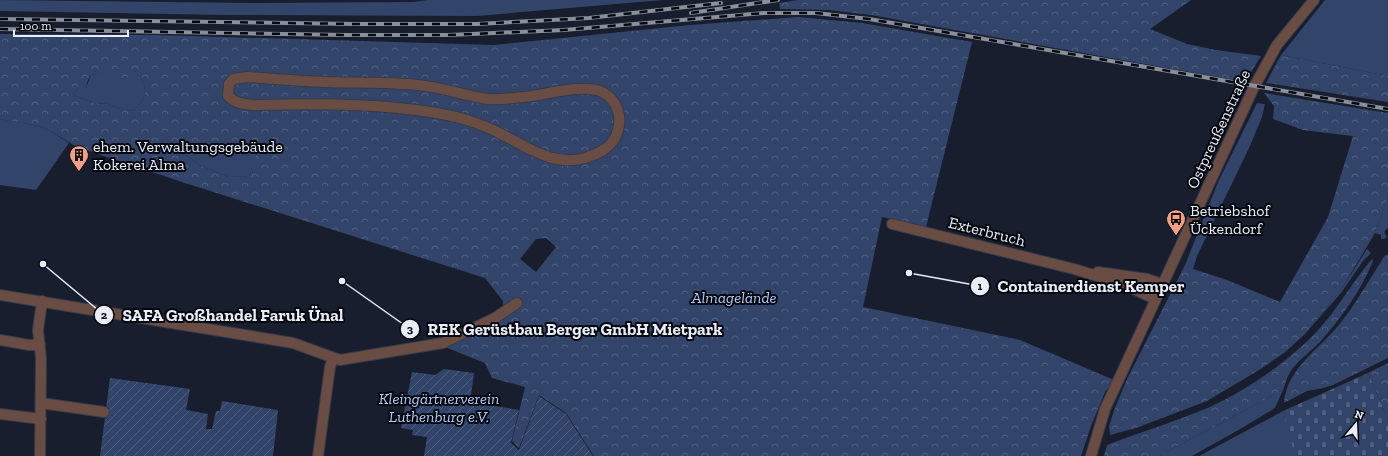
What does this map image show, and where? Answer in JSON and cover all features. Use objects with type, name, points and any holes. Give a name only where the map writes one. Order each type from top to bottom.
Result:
[{"type":"street","name":"Ostpreußenstraße","points":[[1091,456],[1105,409],[1252,91],[1268,60],[1288,31],[1314,0]]},
{"type":"street","points":[[248,77],[329,82],[422,85],[491,99],[538,96],[590,88],[602,92],[616,105],[619,113],[620,124],[612,143],[605,150],[579,160],[564,161],[548,158],[484,126],[465,119],[434,113],[401,108],[358,105],[254,105],[240,103],[233,100],[228,96],[230,84],[233,79],[248,77]]},
{"type":"street","name":"Exterbruch","points":[[892,224],[1074,269],[1123,284],[1155,299]]},
{"type":"street","name":"Exterbruch","points":[[1074,269],[1126,275],[1147,279],[1162,284]]},
{"type":"street","points":[[0,295],[293,343],[340,360],[443,343],[495,318],[517,303]]},
{"type":"street","points":[[40,456],[40,345],[38,330],[42,301]]},
{"type":"street","points":[[0,340],[29,345],[40,345]]},
{"type":"street","points":[[318,456],[330,367],[333,358]]},
{"type":"street","points":[[40,403],[104,412]]},
{"type":"street","points":[[0,414],[41,420]]},
{"type":"green space","points":[[0,0],[252,3],[414,2],[427,0],[663,0],[477,16],[226,15],[0,11]]},
{"type":"green space","points":[[798,0],[1191,0],[1150,29],[1187,44],[1216,50],[1261,56],[1245,82],[871,15],[829,10],[780,9],[779,3]]},
{"type":"green space","points":[[1325,0],[1388,0],[1388,76],[1281,55]]},
{"type":"green space","name":"Almagelände","points":[[798,17],[862,23],[972,42],[926,227],[882,217],[863,307],[1020,340],[1114,380],[1105,392],[1081,456],[594,456],[566,413],[539,395],[519,448],[512,441],[525,387],[492,378],[485,363],[445,347],[503,318],[503,301],[485,278],[182,182],[77,147],[47,129],[34,125],[0,119],[0,34],[159,35],[494,45],[690,25]],"holes":[[[118,69],[109,80],[110,81],[140,75],[143,81],[145,94],[141,102],[133,111],[120,109],[108,104],[94,103],[73,94],[78,88],[86,88],[91,75]],[[181,143],[196,146],[209,146],[215,143],[221,144],[233,153],[247,155],[257,152],[249,176],[229,177],[201,166],[189,157],[171,150],[174,145]],[[546,238],[556,247],[536,272],[520,259],[536,239]]]},
{"type":"green space","points":[[1281,55],[1388,76],[1388,102],[1266,83]]},
{"type":"green space","points":[[119,69],[120,79],[140,75],[143,81],[145,94],[141,102],[133,111],[120,109],[108,104],[94,103],[73,94],[78,88],[86,88],[91,75]]},
{"type":"green space","points":[[1264,93],[1388,113],[1388,198],[1375,233],[1341,290],[1305,334],[1284,353],[1259,370],[1207,401],[1136,428],[1110,435],[1109,426],[1127,379],[1185,265],[1227,280],[1280,302],[1328,217],[1353,136],[1303,130],[1273,119],[1274,106]]},
{"type":"green space","points":[[1257,103],[1265,104],[1262,117],[1250,146],[1197,256],[1193,269],[1185,265],[1219,180]]},
{"type":"green space","points":[[0,119],[34,125],[47,129],[69,143],[36,190],[0,185]]},
{"type":"green space","points":[[181,143],[209,146],[215,143],[221,144],[233,153],[247,155],[258,151],[249,176],[229,177],[201,166],[189,157],[171,150],[174,145]]},
{"type":"green space","points":[[1388,198],[1388,227],[1384,232],[1387,237],[1381,239],[1381,235],[1375,233]]},
{"type":"green space","points":[[1367,249],[1371,253],[1363,261],[1341,293],[1305,334],[1341,290]]},
{"type":"green space","points":[[1386,255],[1388,256],[1388,358],[1333,385],[1307,391],[1284,402],[1286,390],[1297,370],[1341,323]]},
{"type":"green space","points":[[1372,259],[1373,261],[1363,283],[1350,304],[1320,342],[1293,368],[1288,375],[1283,390],[1159,456],[1104,456],[1107,445],[1210,407],[1239,392],[1282,363],[1308,341],[1319,329]]},
{"type":"green space","points":[[1388,363],[1388,419],[1368,373]]},
{"type":"green space","name":"Kleingärtnerverein Luthenburg e.V.","points":[[444,369],[474,373],[470,402],[519,410],[511,443],[519,450],[539,396],[566,414],[593,456],[424,456],[427,437],[412,435],[413,430],[401,428],[412,372],[435,375]]},
{"type":"green space","points":[[1368,373],[1388,419],[1388,456],[1295,456],[1283,411]]},
{"type":"green space","points":[[110,378],[190,389],[186,410],[208,414],[206,429],[212,429],[216,411],[220,411],[222,401],[278,410],[273,456],[100,456]]},
{"type":"green space","points":[[1283,390],[1275,408],[1192,456],[1159,456]]},
{"type":"green space","points":[[1283,411],[1296,456],[1199,456]]},
{"type":"railway","points":[[691,13],[778,0]]},
{"type":"railway","points":[[0,19],[356,24],[477,24],[589,18],[721,3]]},
{"type":"railway","points":[[0,29],[346,35],[449,35],[564,30],[764,13],[816,13],[869,19],[1388,109]]},
{"type":"place","name":"ehem. Verwaltungsgebäude Kokerei Alma","points":[[79,172]]},
{"type":"place","name":"Betriebshof Ückendorf","points":[[1176,236]]},
{"type":"place","name":"SAFA Großhandel Faruk Ünal","points":[[43,264]]},
{"type":"place","name":"Containerdienst Kemper","points":[[909,273]]},
{"type":"place","name":"REK Gerüstbau Berger GmbH Mietpark","points":[[342,281]]}]
